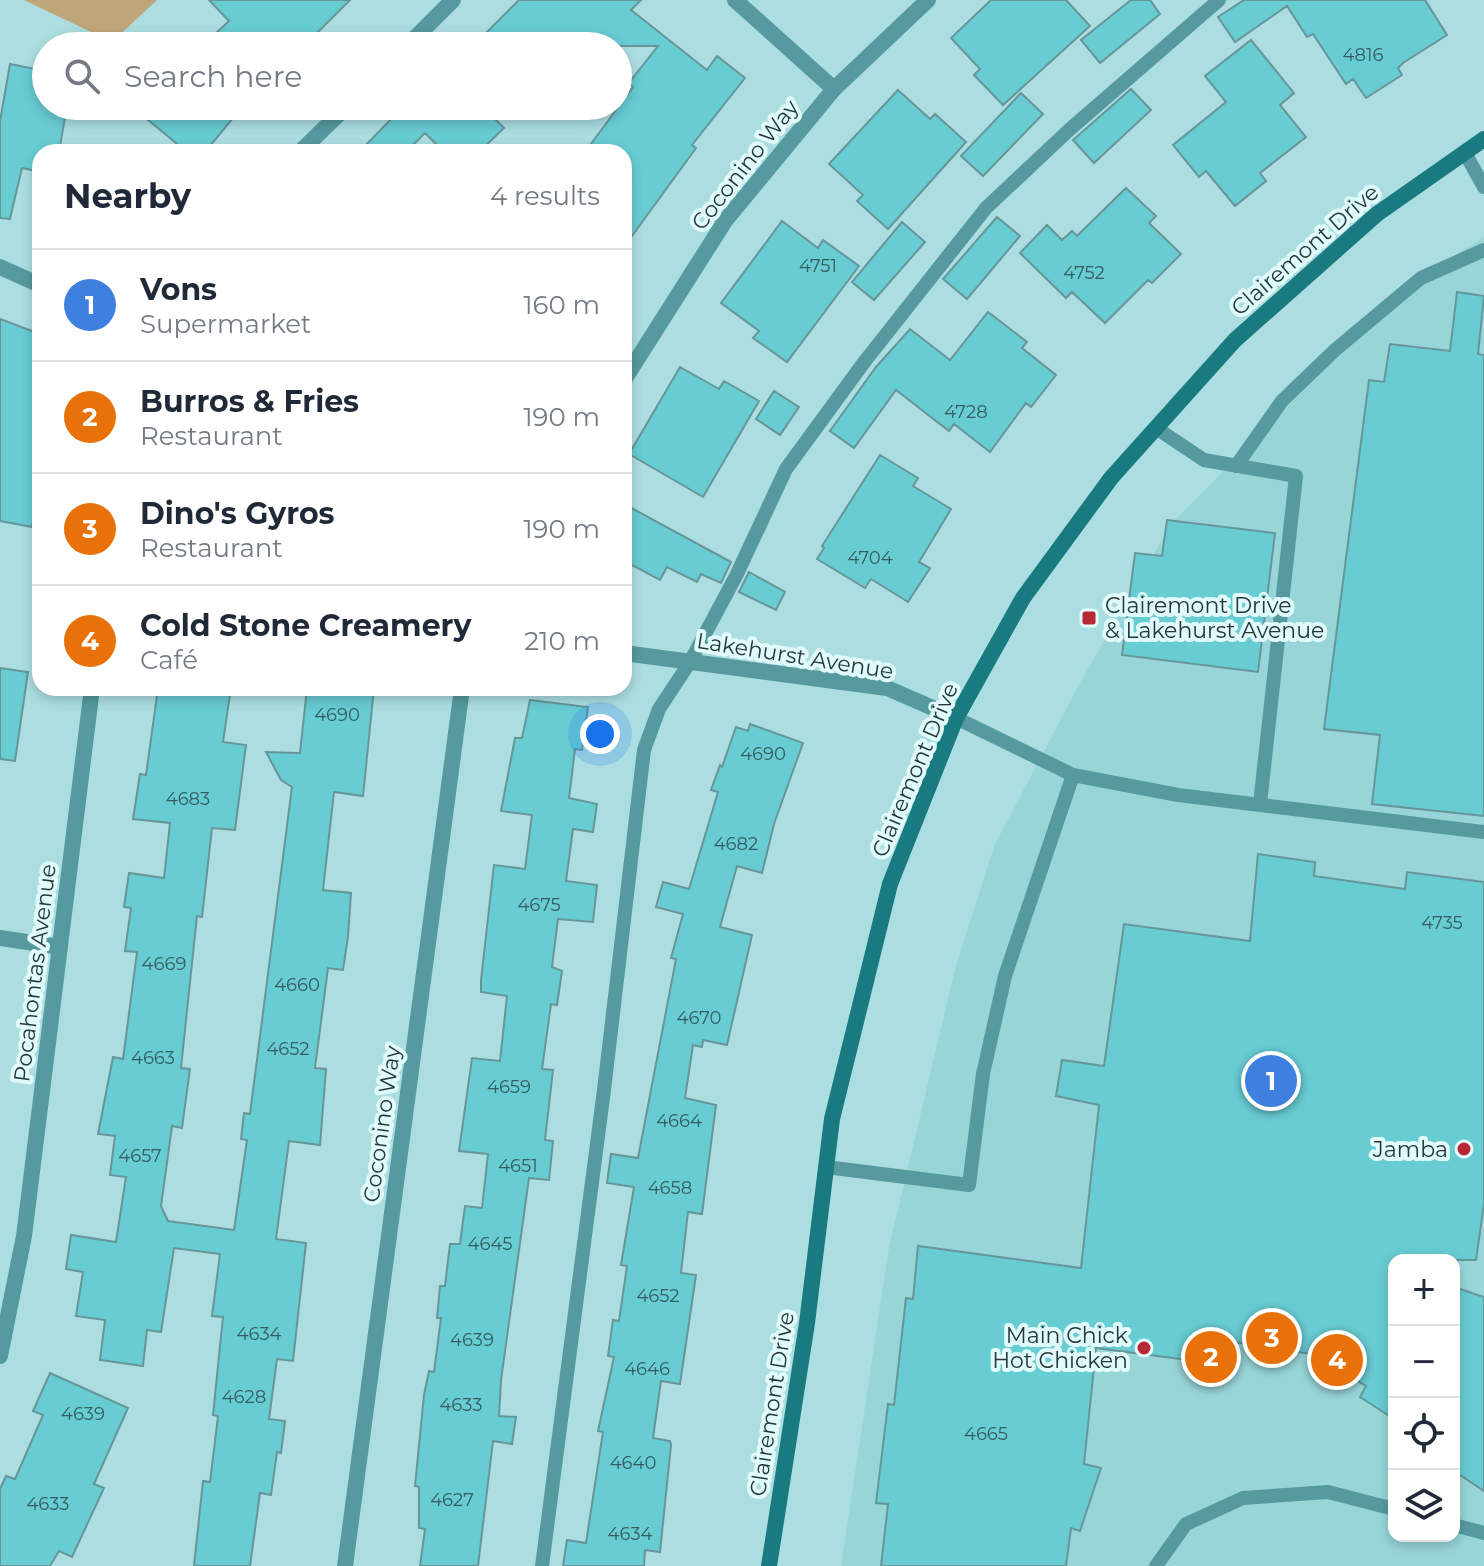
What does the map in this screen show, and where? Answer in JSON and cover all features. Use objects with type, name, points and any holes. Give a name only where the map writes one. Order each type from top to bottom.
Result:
[{"type":"main road","name":"Clairemont Drive","points":[[769,1566],[807,1323],[832,1119],[890,884],[956,718],[1023,598],[1111,478],[1235,340],[1377,214],[1484,139]]},
{"type":"street","points":[[421,32],[453,0]]},
{"type":"street","points":[[735,0],[834,89]]},
{"type":"street","name":"Coconino Way","points":[[632,367],[725,221],[834,89],[928,0]]},
{"type":"street","points":[[308,144],[333,120]]},
{"type":"street","points":[[0,267],[32,281]]},
{"type":"street","name":"Lakehurst Avenue","points":[[632,654],[887,688],[956,718]]},
{"type":"street","name":"Pocahontas Avenue","points":[[0,1356],[24,1236],[91,696]]},
{"type":"street","name":"Coconino Way","points":[[345,1566],[461,696]]},
{"type":"street","points":[[0,938],[60,947]]},
{"type":"lane","points":[[542,1566],[604,1090],[644,750],[659,709],[690,662],[736,576],[786,469],[865,361],[986,208],[1069,130],[1219,0]]},
{"type":"lane","points":[[1465,153],[1484,187]]},
{"type":"lane","points":[[1236,466],[1282,401],[1335,350],[1421,278],[1484,250]]},
{"type":"lane","points":[[1156,428],[1204,460],[1296,476],[1260,804]]},
{"type":"lane","points":[[956,718],[1073,775],[1178,795],[1484,832]]},
{"type":"lane","points":[[826,1167],[969,1185],[983,1074],[1005,976],[1073,775]]},
{"type":"lane","points":[[1156,1566],[1186,1524],[1243,1498],[1328,1492],[1388,1507]]},
{"type":"lane","points":[[1460,1527],[1484,1533]]},
{"type":"shaded area","points":[[24,0],[157,0],[123,32],[91,32]]},
{"type":"shaded area","points":[[1484,237],[1484,1566],[841,1566],[889,1247],[956,965],[995,844],[1081,681],[1171,524],[1412,282]]},
{"type":"building","points":[[209,0],[350,0],[318,32],[217,32],[229,21]]},
{"type":"building","points":[[519,0],[641,0],[631,10],[707,70],[717,56],[745,78],[692,145],[696,148],[632,236],[632,144],[591,144],[609,120],[632,120],[632,79],[658,46],[632,46],[632,32],[487,32]]},
{"type":"building","points":[[991,0],[1066,0],[1090,26],[1003,105],[974,75],[980,69],[951,38]]},
{"type":"building","points":[[1131,0],[1150,0],[1160,14],[1100,63],[1081,40]]},
{"type":"building","points":[[1244,0],[1425,0],[1447,35],[1403,63],[1398,68],[1402,75],[1366,98],[1353,79],[1346,84],[1313,34],[1307,37],[1287,6],[1235,42],[1218,17]]},
{"type":"building","points":[[1251,40],[1294,93],[1280,105],[1306,137],[1260,173],[1266,181],[1235,206],[1206,171],[1199,177],[1173,145],[1226,102],[1205,76]]},
{"type":"building","points":[[10,64],[32,68],[32,120],[65,120],[60,144],[32,144],[32,170],[22,168],[10,219],[0,218],[0,121]]},
{"type":"building","points":[[1131,89],[1151,110],[1094,163],[1073,140]]},
{"type":"building","points":[[898,90],[930,119],[935,114],[966,142],[888,229],[857,201],[863,195],[829,164]]},
{"type":"building","points":[[1021,93],[1043,114],[983,176],[961,156]]},
{"type":"building","points":[[148,120],[231,120],[212,144],[177,144]]},
{"type":"building","points":[[390,120],[496,120],[504,128],[487,144],[436,144],[425,133],[414,144],[367,144]]},
{"type":"building","points":[[1126,188],[1156,216],[1149,223],[1181,254],[1152,283],[1148,280],[1105,323],[1072,292],[1066,298],[1020,253],[1047,225],[1062,240],[1072,231],[1077,236]]},
{"type":"building","points":[[997,217],[1020,236],[967,299],[943,279]]},
{"type":"building","points":[[782,221],[818,248],[823,240],[859,266],[787,362],[753,338],[759,331],[721,303]]},
{"type":"building","points":[[902,222],[925,242],[874,300],[852,282]]},
{"type":"building","points":[[1457,292],[1484,296],[1478,354],[1484,355],[1484,816],[1372,804],[1380,735],[1324,729],[1369,380],[1384,382],[1390,344],[1450,351]]},
{"type":"building","points":[[988,312],[1027,342],[1022,348],[1056,375],[1031,407],[1026,403],[990,452],[954,424],[949,431],[896,390],[854,448],[830,431],[876,367],[910,329],[950,360]]},
{"type":"building","points":[[0,319],[32,331],[32,527],[0,521]]},
{"type":"building","points":[[680,367],[719,389],[724,381],[759,401],[703,497],[632,456],[632,449]]},
{"type":"building","points":[[774,391],[799,407],[780,435],[756,419]]},
{"type":"building","points":[[880,455],[918,478],[913,486],[951,509],[919,562],[930,568],[908,602],[871,579],[865,588],[817,559],[824,548],[822,546]]},
{"type":"building","points":[[632,508],[731,562],[721,583],[701,574],[697,582],[667,567],[660,580],[632,565]]},
{"type":"building","points":[[1167,520],[1275,533],[1258,672],[1122,655],[1135,553],[1162,556]]},
{"type":"building","points":[[749,572],[785,592],[776,610],[739,592]]},
{"type":"building","points":[[0,668],[28,672],[15,761],[0,759]]},
{"type":"building","points":[[157,696],[230,696],[223,742],[246,745],[235,830],[212,828],[202,917],[197,916],[181,1068],[190,1069],[182,1128],[172,1126],[161,1206],[168,1221],[234,1230],[247,1140],[241,1139],[244,1113],[250,1114],[292,787],[281,780],[266,752],[300,753],[306,696],[373,696],[363,796],[334,792],[323,890],[351,893],[348,937],[343,970],[328,968],[315,1068],[326,1069],[320,1145],[289,1141],[276,1239],[306,1243],[293,1361],[277,1359],[269,1419],[285,1421],[281,1453],[277,1452],[271,1495],[260,1493],[250,1566],[194,1566],[203,1481],[210,1482],[218,1416],[213,1415],[223,1317],[212,1316],[220,1254],[174,1248],[161,1332],[147,1330],[143,1366],[100,1360],[105,1320],[76,1316],[83,1272],[66,1269],[71,1235],[116,1242],[126,1177],[110,1175],[115,1136],[98,1134],[113,1057],[123,1059],[137,952],[125,951],[131,908],[124,907],[129,873],[164,878],[170,823],[133,819],[140,774],[146,775]]},
{"type":"building","points":[[530,700],[588,707],[582,750],[575,749],[569,798],[597,804],[593,832],[573,829],[566,881],[597,885],[593,922],[558,919],[552,967],[562,971],[557,1005],[551,1004],[542,1069],[553,1070],[545,1140],[553,1141],[549,1180],[529,1178],[501,1380],[499,1416],[516,1417],[512,1444],[493,1441],[478,1566],[420,1566],[425,1529],[419,1528],[419,1487],[415,1486],[424,1395],[429,1371],[434,1372],[441,1318],[437,1318],[440,1286],[445,1286],[450,1244],[460,1244],[465,1206],[482,1208],[488,1154],[459,1151],[472,1058],[500,1061],[507,996],[481,992],[481,980],[494,865],[525,869],[532,815],[501,811],[515,738],[522,738]]},
{"type":"building","points":[[750,724],[803,743],[774,824],[762,873],[737,866],[720,927],[752,935],[727,1045],[703,1040],[702,1047],[693,1045],[685,1098],[716,1105],[702,1214],[688,1212],[681,1273],[696,1275],[680,1384],[661,1381],[653,1438],[670,1441],[671,1445],[660,1552],[645,1550],[644,1566],[563,1566],[567,1540],[586,1543],[603,1432],[598,1431],[614,1357],[608,1356],[613,1320],[619,1321],[627,1266],[621,1265],[634,1187],[607,1183],[611,1154],[638,1158],[676,959],[671,958],[683,914],[656,907],[663,882],[689,889],[718,792],[711,790],[720,765],[722,767],[736,727],[748,731]]},
{"type":"building","points":[[1258,854],[1315,862],[1314,876],[1405,889],[1407,872],[1484,882],[1484,1204],[1476,1260],[1460,1260],[1460,1254],[1388,1254],[1388,1415],[1360,1397],[1366,1386],[1311,1354],[1228,1341],[1225,1365],[1096,1348],[1084,1464],[1101,1468],[1080,1531],[1071,1528],[1066,1566],[881,1566],[888,1504],[876,1503],[888,1404],[894,1405],[906,1298],[913,1299],[918,1246],[1081,1268],[1099,1105],[1056,1096],[1062,1060],[1104,1066],[1124,924],[1250,941]]},
{"type":"building","points":[[1460,1289],[1484,1297],[1484,1491],[1460,1475]]},
{"type":"building","points":[[50,1373],[128,1408],[94,1484],[104,1488],[72,1557],[59,1551],[50,1566],[0,1566],[0,1489],[6,1476],[15,1479],[43,1415],[33,1411]]},
{"type":"place","name":"Clairemont Drive & Lakehurst Avenue","points":[[1089,618]]},
{"type":"place","name":"Vons","points":[[1271,1081]]},
{"type":"place","name":"Jamba","points":[[1464,1149]]},
{"type":"place","name":"Dino's Gyros","points":[[1272,1338]]},
{"type":"place","name":"Main Chick Hot Chicken","points":[[1144,1348]]},
{"type":"place","name":"Burros & Fries","points":[[1211,1357]]},
{"type":"place","name":"Cold Stone Creamery","points":[[1337,1360]]}]
